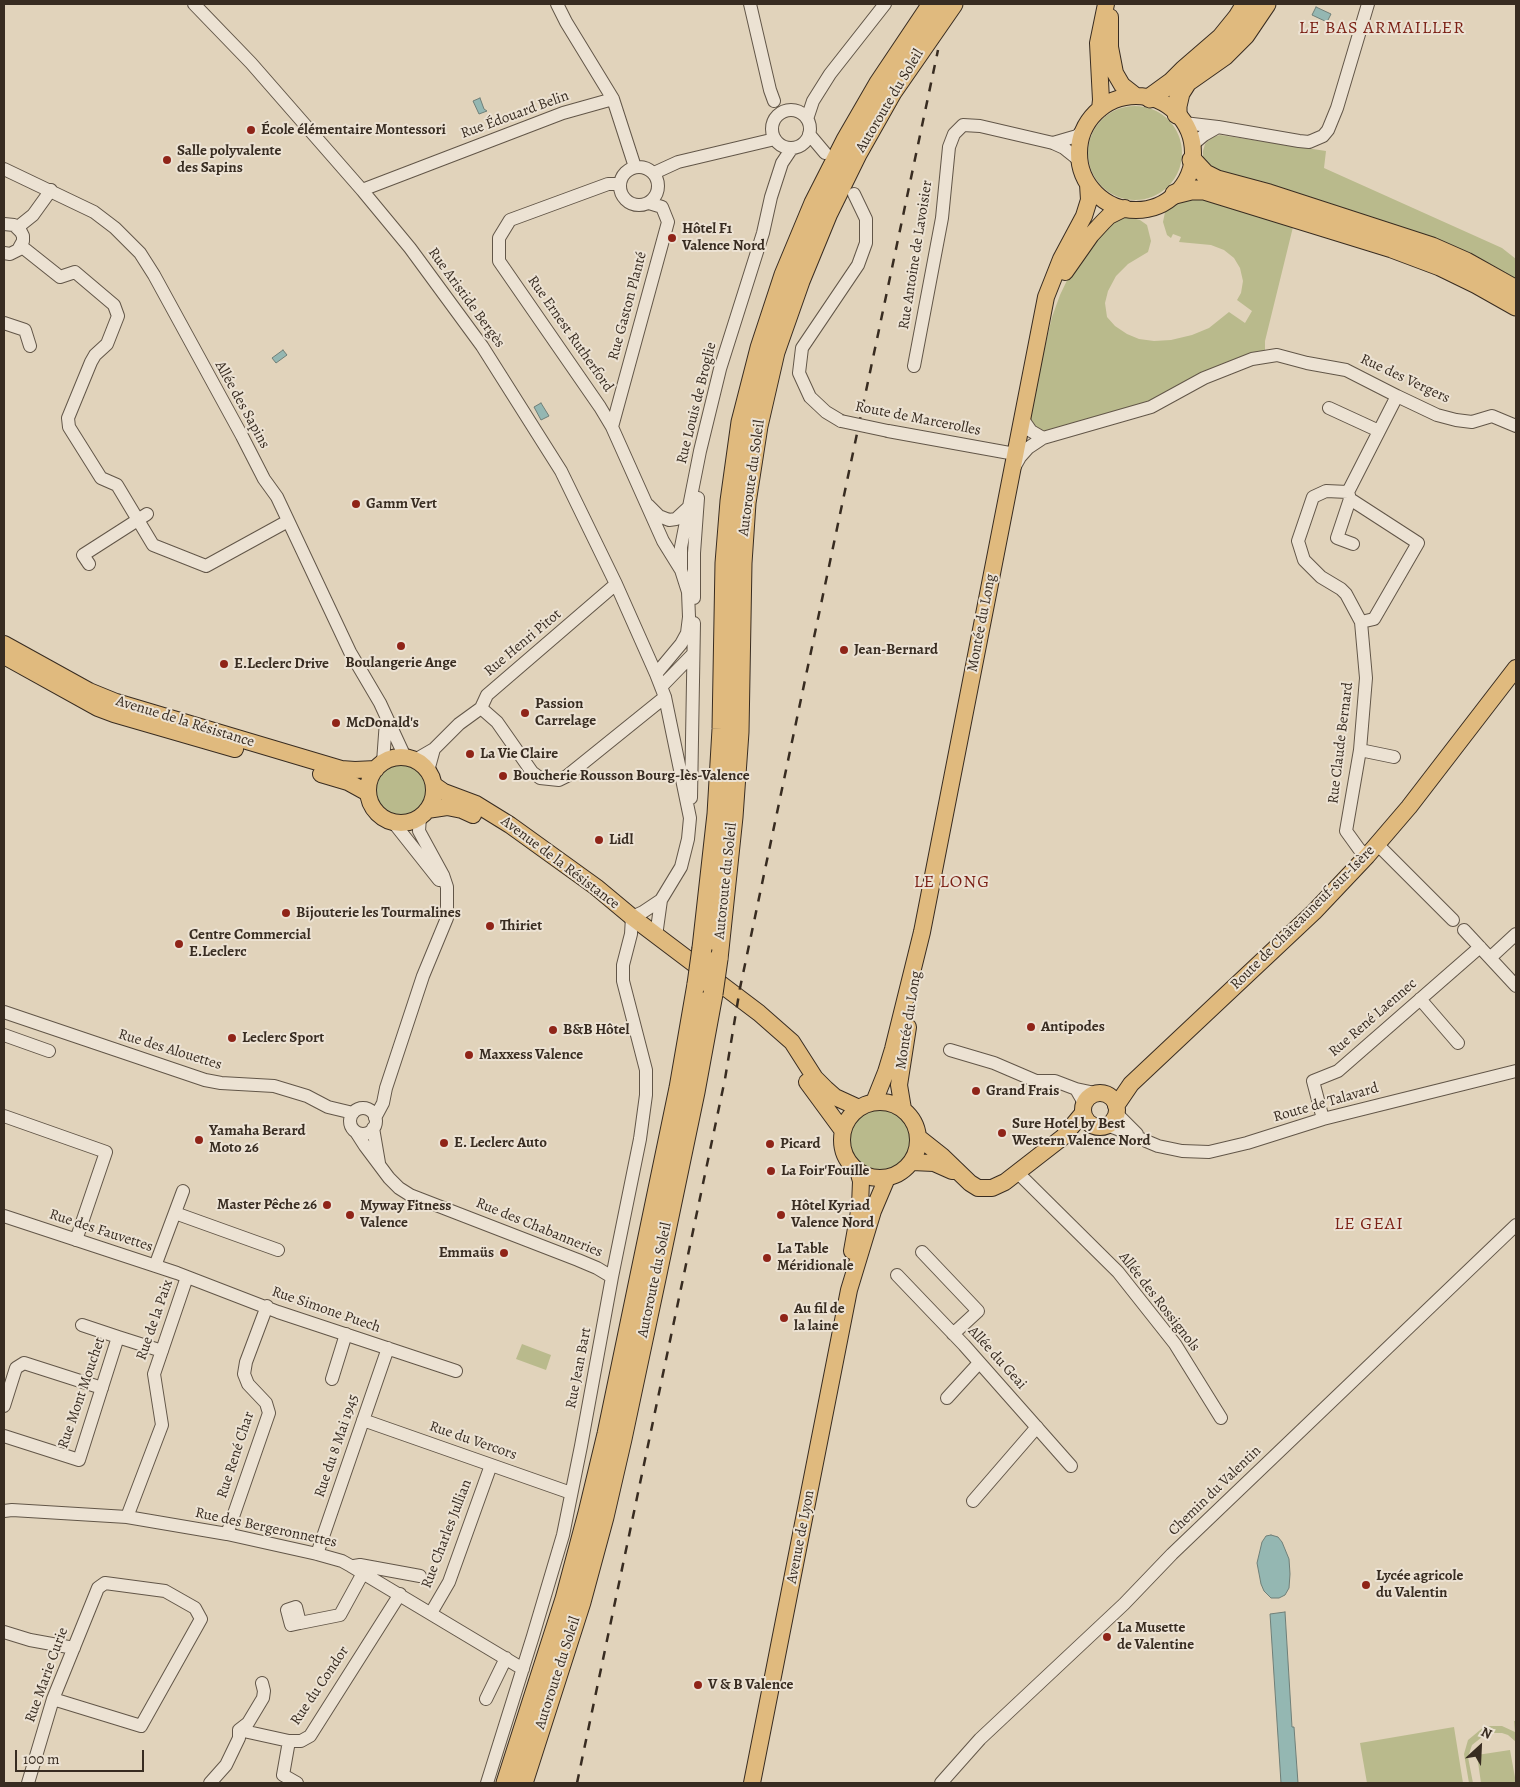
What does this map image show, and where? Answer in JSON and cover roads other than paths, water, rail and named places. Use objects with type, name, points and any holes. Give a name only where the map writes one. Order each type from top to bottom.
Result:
[{"type":"highway","name":"Autoroute du Soleil","points":[[710,953],[722,729],[725,563],[730,501],[741,422],[760,348],[784,275],[814,203],[846,140],[879,83],[932,4]]},
{"type":"highway","name":"Autoroute du Soleil","points":[[523,1783],[581,1602],[606,1509],[689,1121],[710,953],[732,826],[739,732],[742,563],[746,503],[758,426],[776,352],[800,281],[828,212],[857,154],[892,92],[953,4]]},
{"type":"highway","points":[[1143,97],[1172,82],[1221,38],[1246,4]]},
{"type":"highway","points":[[1181,119],[1177,106],[1180,93],[1187,82],[1224,56],[1245,35],[1266,4]]},
{"type":"highway","points":[[1192,152],[1205,174],[1217,180],[1288,200],[1432,247],[1473,266],[1516,290]]},
{"type":"highway","points":[[1175,194],[1191,190],[1204,190],[1392,248],[1440,266],[1516,306]]},
{"type":"highway","name":"Autoroute du Soleil","points":[[506,1783],[565,1599],[588,1513],[607,1434],[679,1088],[705,989]]},
{"type":"main road","points":[[1100,109],[1102,100],[1098,43],[1106,4]]},
{"type":"main road","points":[[1110,4],[1110,47],[1116,73],[1122,86],[1169,107],[1181,119],[1192,152],[1186,178],[1175,194],[1162,203],[1150,208],[1125,208],[1104,199],[1088,184],[1079,160],[1079,145],[1083,130],[1092,116],[1100,109],[1116,99],[1143,97]]},
{"type":"main road","name":"Montée du Long","points":[[903,1109],[899,1085],[922,932],[1046,297],[1050,282],[1084,216],[1089,200],[1088,184]]},
{"type":"main road","name":"Montée du Long","points":[[1043,314],[1061,278],[1091,235],[1110,216],[1125,208]]},
{"type":"main road","name":"Avenue de la Résistance","points":[[4,644],[89,690],[116,702],[340,768],[355,770],[379,765]]},
{"type":"main road","name":"Avenue de la Résistance","points":[[4,656],[83,701],[114,714],[348,782],[368,792]]},
{"type":"main road","name":"Route de Châteauneuf-sur-Isère","points":[[1097,1107],[1131,1084],[1314,912],[1409,807],[1516,668]]},
{"type":"main road","points":[[390,759],[410,759],[431,778],[433,798],[424,814],[407,822],[394,822],[383,818],[374,809],[368,792],[368,784],[379,765],[390,759]]},
{"type":"main road","name":"Avenue de la Résistance","points":[[431,778],[450,795],[476,804],[510,825],[596,887],[654,935],[749,1005],[792,1042],[815,1078],[835,1098],[866,1105]]},
{"type":"main road","name":"Avenue de la Résistance","points":[[424,814],[438,808],[455,808],[483,819],[590,892],[632,917]]},
{"type":"main road","name":"Montée du Long","points":[[866,1105],[886,1072],[922,932]]},
{"type":"main road","name":"Avenue de la Résistance","points":[[772,1024],[794,1064],[843,1131]]},
{"type":"main road","points":[[884,1102],[894,1104],[903,1109],[914,1121],[918,1137],[916,1154],[912,1162],[896,1175],[887,1178],[867,1176],[858,1171],[852,1166],[844,1152],[843,1131],[849,1118],[866,1105],[884,1102]]},
{"type":"main road","points":[[912,1162],[934,1163],[970,1183],[984,1188],[999,1186],[1063,1137],[1097,1107]]},
{"type":"main road","points":[[918,1137],[942,1156],[960,1176]]},
{"type":"main road","name":"Avenue de Lyon","points":[[850,1290],[852,1248],[860,1206],[861,1181],[858,1171]]},
{"type":"main road","name":"Avenue de Lyon","points":[[752,1783],[850,1290],[873,1210],[887,1178]]},
{"type":"street","name":"Rue Aristide Bergès","points":[[194,4],[251,63],[362,190],[410,248],[487,354],[561,470],[648,654]]},
{"type":"street","points":[[557,4],[613,99],[634,167]]},
{"type":"street","points":[[750,4],[770,90],[774,101],[782,113]]},
{"type":"street","points":[[803,115],[830,74],[885,4]]},
{"type":"street","points":[[1181,119],[1299,141],[1309,142],[1323,136],[1328,130],[1336,108],[1368,4]]},
{"type":"street","name":"Rue Édouard Belin","points":[[362,190],[563,113],[613,99]]},
{"type":"street","points":[[782,113],[803,115]]},
{"type":"street","points":[[780,141],[773,122],[782,113]]},
{"type":"street","points":[[654,172],[678,162],[756,144],[780,141],[799,146],[807,138],[809,126],[803,115]]},
{"type":"street","name":"Rue Antoine de Lavoisier","points":[[914,366],[942,218],[949,147],[954,134],[963,125],[980,126],[1053,143],[1064,148],[1079,160]]},
{"type":"street","points":[[1192,152],[1204,135],[1218,127]]},
{"type":"street","name":"Rue Antoine de Lavoisier","points":[[1053,143],[1077,136],[1083,130]]},
{"type":"street","points":[[807,138],[822,149]]},
{"type":"street","name":"Rue Louis de Broglie","points":[[656,674],[681,644],[687,633],[689,617],[688,592],[681,570],[680,547],[700,451],[720,369],[760,242],[782,163],[780,141]]},
{"type":"street","points":[[634,167],[645,167],[654,172],[658,180],[659,189],[656,197],[649,203],[640,206],[631,204],[620,194],[619,184],[626,170],[634,167]]},
{"type":"street","name":"Allée des Sapins","points":[[4,169],[94,212],[131,242],[140,253],[154,275],[264,479],[277,497],[350,652],[410,759]]},
{"type":"street","name":"Rue Ernest Rutherford","points":[[619,184],[608,184],[510,220],[499,238],[499,261],[612,427],[658,531],[681,570]]},
{"type":"street","points":[[18,228],[32,215],[51,190]]},
{"type":"street","name":"Route de Marcerolles","points":[[854,194],[866,219],[866,243],[858,265],[802,348],[799,373],[810,397],[826,412],[841,421],[1015,454]]},
{"type":"street","name":"Rue Gaston Planté","points":[[612,427],[668,222],[662,207],[649,203]]},
{"type":"street","points":[[4,224],[10,223],[18,228],[23,236],[21,246],[14,252],[4,253]]},
{"type":"street","points":[[21,246],[60,277],[75,272],[114,305],[118,316],[107,344],[95,355],[91,362],[68,418],[69,427],[101,478],[117,485],[142,517],[153,545],[206,566],[288,520]]},
{"type":"street","points":[[4,323],[25,330],[30,346]]},
{"type":"street","name":"Rue des Vergers","points":[[1043,438],[1152,407],[1204,378],[1252,359],[1277,355],[1346,370],[1397,396],[1437,414],[1456,420],[1472,422],[1492,416],[1516,426]]},
{"type":"street","points":[[1353,544],[1337,538],[1349,496],[1379,430],[1397,396]]},
{"type":"street","points":[[1329,408],[1379,430]]},
{"type":"street","points":[[1012,471],[1028,448],[1043,438],[1031,431],[1022,418]]},
{"type":"street","points":[[627,952],[639,937],[644,934],[654,935],[661,900],[681,867],[688,839],[690,818],[694,553],[702,460],[700,451]]},
{"type":"street","name":"Rue Claude Bernard","points":[[1349,496],[1326,491],[1313,498],[1298,541],[1304,560],[1322,577],[1342,589],[1361,622],[1366,678],[1360,750],[1346,830],[1359,849],[1372,850],[1453,920]]},
{"type":"street","points":[[1349,496],[1418,543],[1374,619],[1361,622]]},
{"type":"street","points":[[644,501],[659,516],[684,531],[689,537],[694,553]]},
{"type":"street","points":[[668,520],[676,519],[690,506]]},
{"type":"street","points":[[89,564],[83,555],[142,517]]},
{"type":"street","points":[[658,531],[670,534],[684,531],[697,517]]},
{"type":"street","name":"Rue Henri Pitot","points":[[410,759],[434,749],[459,724],[481,708],[487,694],[616,584]]},
{"type":"street","points":[[674,651],[648,654],[663,692],[690,818]]},
{"type":"street","points":[[481,708],[497,722],[532,772],[540,778],[559,780],[567,776],[663,692],[693,654]]},
{"type":"street","name":"Allée des Sapins","points":[[379,765],[386,718]]},
{"type":"street","name":"Rue Henri Pitot","points":[[431,778],[434,749]]},
{"type":"street","points":[[1360,750],[1394,757]]},
{"type":"street","points":[[356,1120],[366,1133],[374,1123],[383,1103],[386,1088],[423,976],[444,930],[447,918],[448,895],[443,874],[419,831],[424,814]]},
{"type":"street","points":[[394,822],[440,881],[448,895]]},
{"type":"street","points":[[632,917],[661,900]]},
{"type":"street","name":"Rue Jean Bart","points":[[487,1783],[563,1535],[640,1139],[646,1095],[646,1070],[623,981],[623,965],[631,934],[632,917]]},
{"type":"street","points":[[1464,930],[1516,986]]},
{"type":"street","points":[[1490,958],[1516,934]]},
{"type":"street","name":"Rue René Laennec","points":[[1323,1119],[1313,1081],[1338,1071],[1480,947]]},
{"type":"street","points":[[1420,1000],[1458,1042]]},
{"type":"street","points":[[8,1013],[4,1036],[49,1051]]},
{"type":"street","name":"Rue des Alouettes","points":[[8,1013],[205,1080],[221,1083],[274,1086],[307,1096],[356,1120]]},
{"type":"street","points":[[950,1050],[994,1063],[1036,1081],[1055,1081],[1097,1107]]},
{"type":"street","name":"Route de Talavard","points":[[1097,1107],[1145,1140],[1171,1149],[1195,1153],[1209,1152],[1246,1143],[1323,1119],[1516,1071]]},
{"type":"street","points":[[356,1120],[386,1088]]},
{"type":"street","points":[[356,1120],[370,1110],[374,1123]]},
{"type":"street","points":[[4,1116],[106,1152],[106,1157],[76,1240]]},
{"type":"street","name":"Rue des Chabanneries","points":[[356,1120],[365,1146],[399,1188],[410,1195],[578,1260],[597,1268],[612,1278]]},
{"type":"street","name":"Rue des Chabanneries","points":[[374,1123],[379,1163]]},
{"type":"street","name":"Allée des Rossignols","points":[[1018,1173],[1118,1272],[1175,1344],[1221,1418]]},
{"type":"street","points":[[156,1266],[183,1191]]},
{"type":"street","points":[[175,1213],[278,1250]]},
{"type":"street","name":"Rue des Fauvettes","points":[[4,1216],[187,1277]]},
{"type":"street","name":"Chemin du Valentin","points":[[941,1783],[980,1739],[1118,1610],[1172,1554],[1516,1225]]},
{"type":"street","points":[[922,1252],[978,1311],[954,1334]]},
{"type":"street","name":"Allée du Geai","points":[[897,1275],[954,1334],[1071,1466]]},
{"type":"street","name":"Rue Simone Puech","points":[[187,1277],[456,1371]]},
{"type":"street","name":"Rue de la Paix","points":[[127,1517],[162,1424],[154,1374],[187,1277]]},
{"type":"street","name":"Rue René Char","points":[[227,1534],[269,1414],[266,1403],[248,1384],[244,1374],[246,1362],[267,1306]]},
{"type":"street","points":[[82,1325],[118,1337]]},
{"type":"street","points":[[332,1379],[346,1334]]},
{"type":"street","name":"Rue Mont Mouchet","points":[[4,1436],[79,1460],[118,1337],[162,1351]]},
{"type":"street","name":"Rue du 8 Mai 1945","points":[[317,1554],[388,1348]]},
{"type":"street","points":[[4,1406],[16,1368],[24,1363],[102,1388]]},
{"type":"street","points":[[947,1398],[979,1363]]},
{"type":"street","name":"Rue du Vercors","points":[[363,1420],[571,1493]]},
{"type":"street","points":[[973,1501],[1037,1427]]},
{"type":"street","name":"Rue Charles Jullian","points":[[431,1613],[449,1582],[491,1465]]},
{"type":"street","name":"Rue des Bergeronnettes","points":[[4,1511],[127,1517],[227,1534],[342,1561],[523,1669]]},
{"type":"street","name":"Rue Charles Jullian","points":[[352,1566],[360,1565],[420,1576]]},
{"type":"street","points":[[300,1623],[340,1615],[363,1573]]},
{"type":"street","name":"Rue Marie Curie","points":[[28,1783],[53,1699],[98,1588],[104,1582],[165,1591],[195,1608],[201,1619],[141,1726],[53,1699]]},
{"type":"street","name":"Rue du Condor","points":[[239,1730],[289,1740],[301,1741],[310,1736],[400,1594]]},
{"type":"street","points":[[4,1632],[30,1640],[74,1648]]},
{"type":"street","points":[[486,1699],[506,1658]]},
{"type":"street","points":[[210,1783],[226,1765],[239,1738],[239,1730],[248,1723],[263,1698],[262,1684]]},
{"type":"street","points":[[289,1740],[283,1775],[297,1783]]},
{"type":"water","points":[[1316,7],[1331,14],[1327,22],[1312,15]]},
{"type":"water","points":[[480,98],[484,109],[487,111],[479,114],[473,101]]},
{"type":"water","points":[[283,350],[287,355],[276,363],[272,358]]},
{"type":"water","points":[[541,403],[549,416],[541,420],[534,407]]},
{"type":"water","points":[[1266,1536],[1278,1537],[1282,1542],[1289,1559],[1289,1588],[1285,1595],[1279,1598],[1271,1598],[1264,1591],[1257,1563],[1262,1542]]},
{"type":"water","points":[[1285,1612],[1292,1727],[1294,1727],[1298,1783],[1281,1783],[1270,1614]]},
{"type":"railway","points":[[577,1783],[725,1079],[740,988],[938,50]]},
{"type":"place","name":"École élémentaire Montessori","points":[[251,130]]},
{"type":"place","name":"Salle polyvalente des Sapins","points":[[167,160]]},
{"type":"place","name":"Hôtel F1 Valence Nord","points":[[672,238]]},
{"type":"place","name":"Gamm Vert","points":[[356,504]]},
{"type":"place","name":"Boulangerie Ange","points":[[401,646]]},
{"type":"place","name":"Jean-Bernard","points":[[844,650]]},
{"type":"place","name":"E.Leclerc Drive","points":[[224,664]]},
{"type":"place","name":"Passion Carrelage","points":[[525,713]]},
{"type":"place","name":"McDonald's","points":[[336,723]]},
{"type":"place","name":"La Vie Claire","points":[[470,754]]},
{"type":"place","name":"Boucherie Rousson Bourg-lès-Valence","points":[[503,776]]},
{"type":"place","name":"Lidl","points":[[599,840]]},
{"type":"place","name":"Bijouterie les Tourmalines","points":[[286,913]]},
{"type":"place","name":"Thiriet","points":[[490,926]]},
{"type":"place","name":"Centre Commercial E.Leclerc","points":[[179,944]]},
{"type":"place","name":"Antipodes","points":[[1031,1027]]},
{"type":"place","name":"B&B Hôtel","points":[[553,1030]]},
{"type":"place","name":"Leclerc Sport","points":[[232,1038]]},
{"type":"place","name":"Maxxess Valence","points":[[469,1055]]},
{"type":"place","name":"Grand Frais","points":[[976,1091]]},
{"type":"place","name":"Sure Hotel by Best Western Valence Nord","points":[[1002,1133]]},
{"type":"place","name":"Yamaha Berard Moto 26","points":[[199,1140]]},
{"type":"place","name":"E. Leclerc Auto","points":[[444,1143]]},
{"type":"place","name":"Picard","points":[[770,1144]]},
{"type":"place","name":"La Foir'Fouille","points":[[771,1171]]},
{"type":"place","name":"Master Pêche 26","points":[[327,1205]]},
{"type":"place","name":"Myway Fitness Valence","points":[[350,1215]]},
{"type":"place","name":"Hôtel Kyriad Valence Nord","points":[[781,1215]]},
{"type":"place","name":"Emmaüs","points":[[504,1253]]},
{"type":"place","name":"La Table Méridionale","points":[[767,1258]]},
{"type":"place","name":"Au fil de la laine","points":[[784,1318]]},
{"type":"place","name":"Lycée agricole du Valentin","points":[[1366,1585]]},
{"type":"place","name":"La Musette de Valentine","points":[[1107,1637]]},
{"type":"place","name":"V & B Valence","points":[[698,1685]]},
{"type":"district","name":"LE BAS ARMAILLER","points":[[1382,29]]},
{"type":"district","name":"LE LONG","points":[[952,883]]},
{"type":"district","name":"LE GEAI","points":[[1369,1225]]}]
